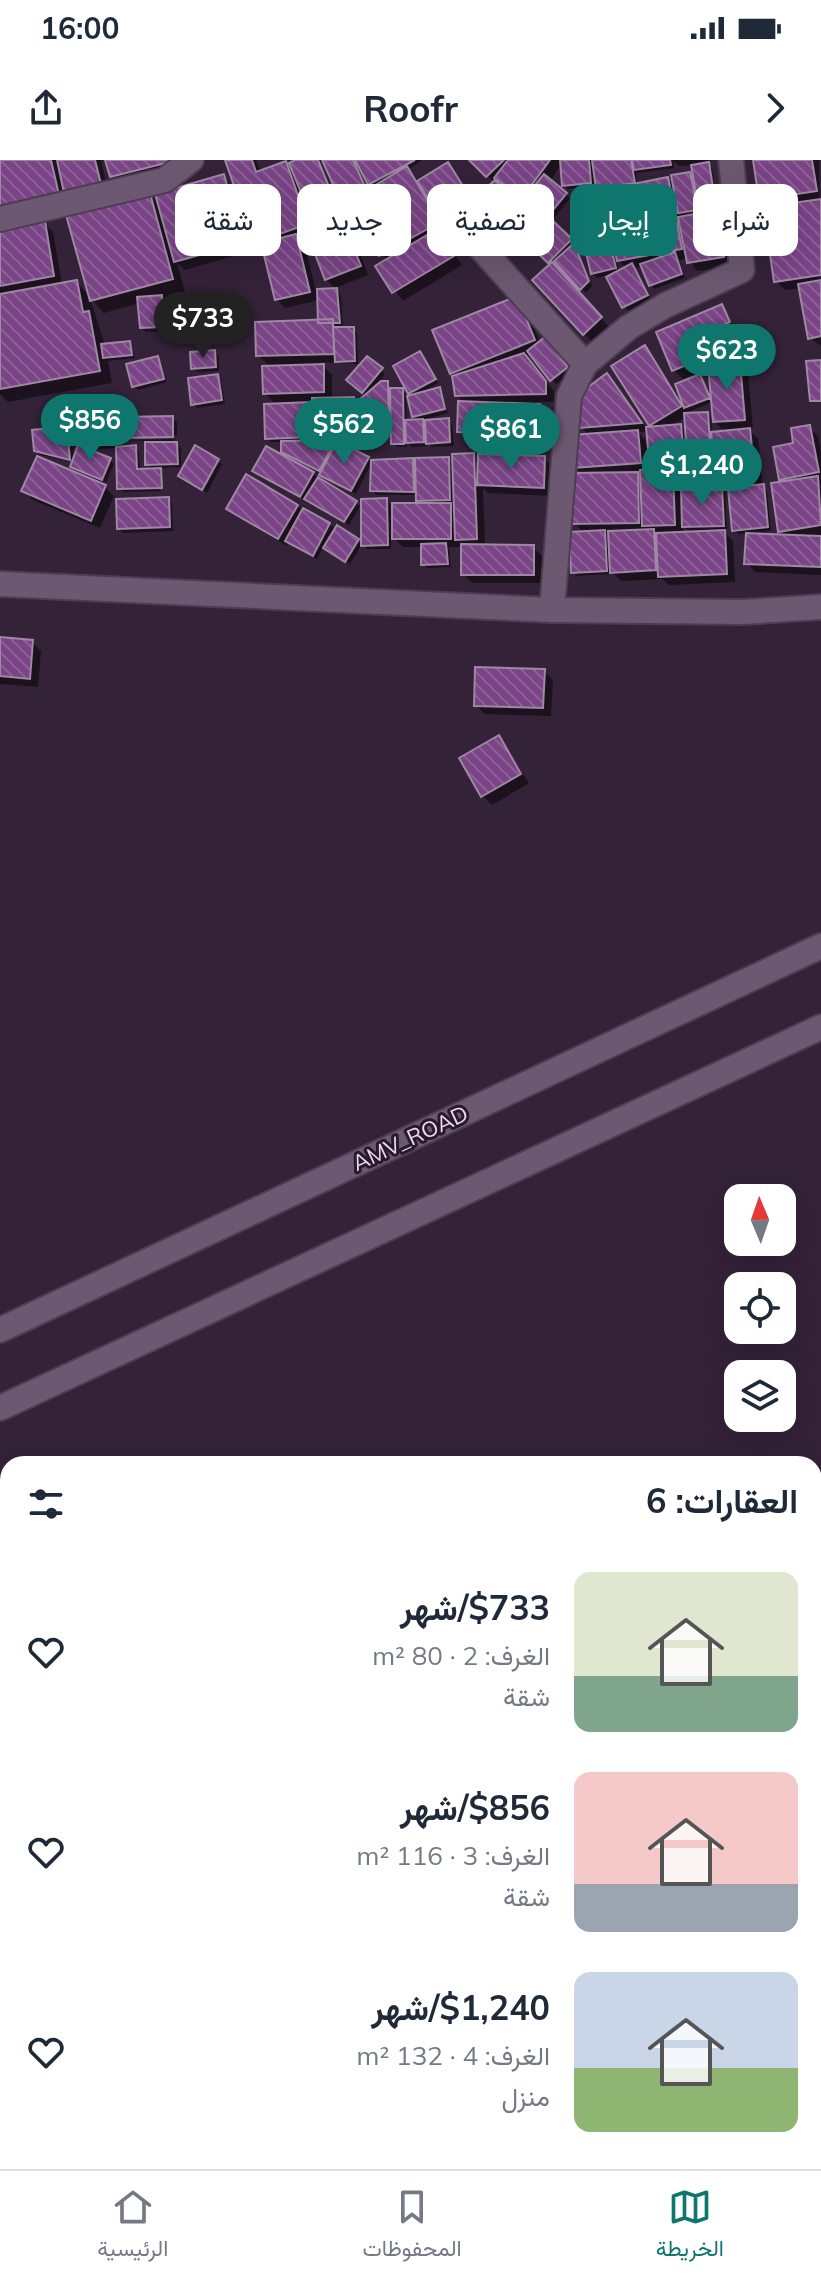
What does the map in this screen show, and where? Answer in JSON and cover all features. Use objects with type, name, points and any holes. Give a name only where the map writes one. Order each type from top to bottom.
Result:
[{"type":"street","points":[[0,219],[165,180],[191,160]]},
{"type":"street","points":[[552,610],[569,396],[585,364],[629,327],[666,305],[742,270],[731,160]]},
{"type":"street","points":[[488,256],[585,364]]},
{"type":"street","points":[[0,584],[552,610],[743,612],[821,607]]},
{"type":"street","name":"AMV_ROAD","points":[[0,1330],[821,946]]},
{"type":"street","points":[[0,1408],[821,1027]]},
{"type":"building","points":[[0,160],[51,160],[59,195],[0,209]]},
{"type":"building","points":[[57,160],[95,160],[101,184],[64,193]]},
{"type":"building","points":[[105,160],[173,160],[174,161],[110,177]]},
{"type":"building","points":[[225,160],[252,160],[256,172],[286,161],[297,192],[297,228],[281,234],[281,184],[233,184]]},
{"type":"building","points":[[318,160],[328,184],[297,184],[289,163]]},
{"type":"building","points":[[322,160],[353,160],[364,184],[333,184]]},
{"type":"building","points":[[355,160],[415,160],[370,184]]},
{"type":"building","points":[[469,160],[504,160],[486,177]]},
{"type":"building","points":[[508,160],[550,160],[532,184],[502,184],[494,178]]},
{"type":"building","points":[[560,160],[589,160],[591,183],[562,186]]},
{"type":"building","points":[[592,160],[631,160],[635,183],[595,184]]},
{"type":"building","points":[[632,160],[670,160],[671,165],[634,170]]},
{"type":"building","points":[[753,160],[812,160],[817,191],[798,194],[798,184],[757,184]]},
{"type":"building","points":[[448,162],[462,184],[427,184],[427,196],[417,181]]},
{"type":"building","points":[[709,162],[712,184],[694,184],[691,165]]},
{"type":"building","points":[[407,166],[427,200],[427,229],[411,238],[411,184],[377,184]]},
{"type":"building","points":[[690,172],[693,211],[678,213],[677,184],[673,184],[671,175]]},
{"type":"building","points":[[224,174],[227,184],[190,184]]},
{"type":"building","points":[[544,174],[567,193],[554,209],[554,184],[536,184]]},
{"type":"building","points":[[668,177],[669,184],[633,184]]},
{"type":"building","points":[[175,188],[175,256],[196,256],[174,262],[155,194]]},
{"type":"building","points":[[150,193],[173,279],[90,301],[66,215]]},
{"type":"building","points":[[821,199],[821,275],[774,282],[770,256],[798,256],[798,202]]},
{"type":"building","points":[[693,214],[693,256],[724,257],[687,263],[678,217]]},
{"type":"building","points":[[45,221],[54,276],[0,286],[0,229]]},
{"type":"building","points":[[554,222],[570,237],[570,241],[548,263],[541,256],[554,256]]},
{"type":"building","points":[[677,223],[682,249],[677,250]]},
{"type":"building","points":[[296,234],[297,256],[301,256],[310,292],[275,300],[264,256],[281,256],[281,238]]},
{"type":"building","points":[[427,235],[427,256],[454,256],[392,293],[375,266],[392,256],[411,256],[411,245]]},
{"type":"building","points":[[570,247],[570,256],[579,256],[589,281],[580,290],[554,261]]},
{"type":"building","points":[[316,256],[357,256],[361,266],[325,280]]},
{"type":"building","points":[[587,256],[613,256],[616,268],[591,274]]},
{"type":"building","points":[[616,256],[644,256],[617,261]]},
{"type":"building","points":[[663,256],[676,256],[682,274],[649,286],[640,264]]},
{"type":"building","points":[[552,262],[602,317],[583,335],[532,280]]},
{"type":"building","points":[[632,263],[648,295],[622,308],[606,277]]},
{"type":"building","points":[[77,280],[83,312],[89,311],[100,371],[0,389],[0,294]]},
{"type":"building","points":[[821,280],[821,336],[808,339],[798,284]]},
{"type":"building","points":[[337,288],[340,323],[318,323],[317,289]]},
{"type":"building","points":[[162,295],[164,327],[140,328],[137,297]]},
{"type":"building","points":[[517,296],[535,340],[450,374],[432,330]]},
{"type":"building","points":[[199,303],[201,327],[166,331],[164,307]]},
{"type":"building","points":[[722,304],[730,322],[712,330],[721,351],[672,371],[656,332]]},
{"type":"building","points":[[333,319],[334,354],[256,356],[255,322]]},
{"type":"building","points":[[333,327],[354,327],[355,361],[335,362]]},
{"type":"building","points":[[545,337],[568,367],[550,381],[527,351]]},
{"type":"building","points":[[130,341],[132,355],[103,358],[101,344]]},
{"type":"building","points":[[645,345],[682,406],[649,426],[611,366]]},
{"type":"building","points":[[215,350],[216,367],[191,369],[190,352]]},
{"type":"building","points":[[420,351],[436,379],[408,394],[393,366]]},
{"type":"building","points":[[524,353],[546,381],[546,394],[455,396],[452,376]]},
{"type":"building","points":[[158,356],[164,379],[132,387],[126,364]]},
{"type":"building","points":[[367,356],[383,368],[362,393],[346,380]]},
{"type":"building","points":[[821,360],[821,401],[810,401],[806,361]]},
{"type":"building","points":[[740,362],[745,420],[713,422],[708,365]]},
{"type":"building","points":[[324,364],[324,392],[263,394],[262,366]]},
{"type":"building","points":[[607,373],[642,423],[580,428],[580,393]]},
{"type":"building","points":[[218,374],[222,400],[191,405],[188,378]]},
{"type":"building","points":[[700,374],[710,398],[684,408],[675,384]]},
{"type":"building","points":[[381,381],[388,381],[389,433],[361,434],[359,400]]},
{"type":"building","points":[[440,387],[445,409],[412,417],[407,396]]},
{"type":"building","points":[[390,388],[403,388],[404,444],[391,444]]},
{"type":"building","points":[[354,397],[355,435],[313,436],[312,398]]},
{"type":"building","points":[[458,401],[540,404],[538,435],[457,432]]},
{"type":"building","points":[[310,402],[311,437],[265,439],[264,404]]},
{"type":"building","points":[[115,412],[117,444],[89,446],[87,413]]},
{"type":"building","points":[[708,412],[711,458],[687,459],[684,413]]},
{"type":"building","points":[[173,416],[173,437],[121,438],[120,417]]},
{"type":"building","points":[[449,418],[450,442],[426,444],[425,420]]},
{"type":"building","points":[[423,419],[424,442],[406,443],[405,420]]},
{"type":"building","points":[[681,424],[684,458],[649,460],[646,427]]},
{"type":"building","points":[[810,425],[819,472],[779,480],[773,447],[793,443],[791,428]]},
{"type":"building","points":[[67,426],[70,460],[34,451],[32,430]]},
{"type":"building","points":[[750,428],[755,478],[716,482],[711,432]]},
{"type":"building","points":[[638,430],[641,463],[573,468],[571,435]]},
{"type":"building","points":[[336,440],[319,471],[281,452],[281,441]]},
{"type":"building","points":[[337,441],[369,457],[351,491],[319,475]]},
{"type":"building","points":[[145,442],[177,442],[178,464],[145,465]]},
{"type":"building","points":[[78,445],[111,458],[102,480],[70,467]]},
{"type":"building","points":[[136,445],[137,469],[161,468],[162,488],[117,489],[116,447]]},
{"type":"building","points":[[195,445],[219,459],[202,490],[178,476]]},
{"type":"building","points":[[266,446],[314,472],[300,497],[252,471]]},
{"type":"building","points":[[474,453],[477,539],[455,540],[452,454]]},
{"type":"building","points":[[478,454],[545,456],[544,488],[477,485]]},
{"type":"building","points":[[37,456],[106,485],[91,521],[21,491]]},
{"type":"building","points":[[449,457],[450,500],[416,501],[415,458]]},
{"type":"building","points":[[413,458],[414,492],[370,491],[371,460]]},
{"type":"building","points":[[713,466],[713,484],[677,486],[677,467]]},
{"type":"building","points":[[673,468],[675,525],[642,526],[640,470]]},
{"type":"building","points":[[638,472],[639,523],[572,524],[571,473]]},
{"type":"building","points":[[246,474],[298,505],[278,539],[226,509]]},
{"type":"building","points":[[818,476],[821,525],[778,532],[771,483]]},
{"type":"building","points":[[318,477],[357,501],[344,522],[304,499]]},
{"type":"building","points":[[764,484],[768,527],[732,531],[728,488]]},
{"type":"building","points":[[722,486],[724,526],[682,527],[681,488]]},
{"type":"building","points":[[169,497],[170,527],[117,529],[116,499]]},
{"type":"building","points":[[387,498],[388,545],[361,546],[361,499]]},
{"type":"building","points":[[392,503],[451,503],[451,539],[392,539]]},
{"type":"building","points":[[303,508],[330,523],[313,556],[285,541]]},
{"type":"building","points":[[337,525],[359,539],[345,562],[323,548]]},
{"type":"building","points":[[654,529],[656,570],[610,573],[608,531]]},
{"type":"building","points":[[605,530],[607,571],[571,573],[569,532]]},
{"type":"building","points":[[725,530],[727,574],[658,577],[656,533]]},
{"type":"building","points":[[746,533],[821,536],[821,567],[744,564]]},
{"type":"building","points":[[446,543],[448,564],[421,565],[421,544]]},
{"type":"building","points":[[461,544],[534,545],[534,575],[461,575]]},
{"type":"building","points":[[0,637],[33,640],[30,679],[0,676]]},
{"type":"building","points":[[475,667],[545,669],[543,708],[474,706]]},
{"type":"building","points":[[499,735],[521,774],[481,797],[459,758]]}]
